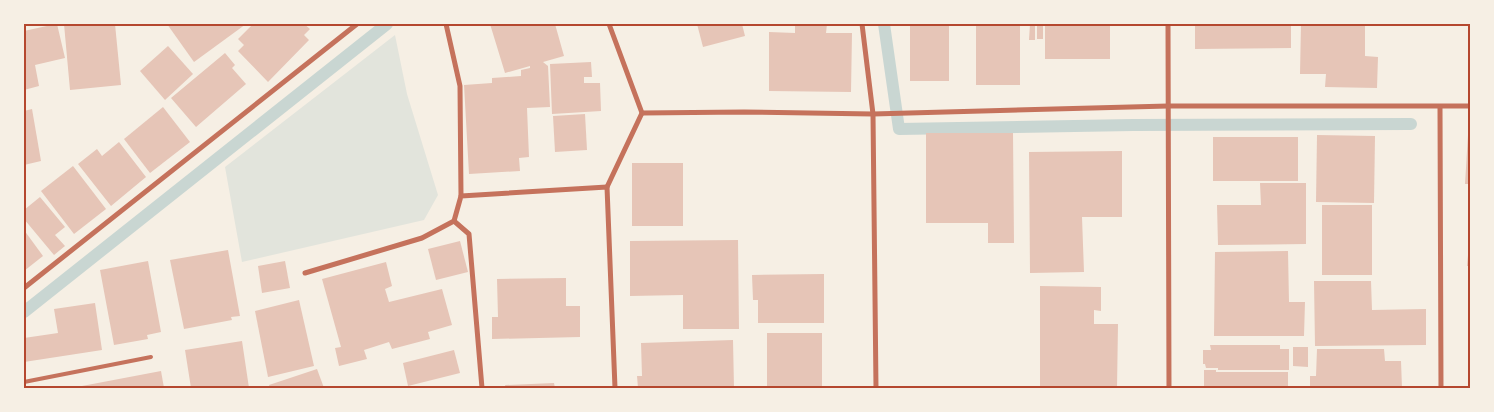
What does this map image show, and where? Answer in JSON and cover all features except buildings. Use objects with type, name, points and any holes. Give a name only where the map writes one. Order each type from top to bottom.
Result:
[{"type":"street","points":[[24,288],[357,24]]},
{"type":"street","points":[[305,273],[422,238],[454,221],[461,196],[460,86],[446,24]]},
{"type":"street","points":[[609,24],[642,113],[607,187],[615,388]]},
{"type":"street","points":[[862,24],[872,114],[876,388]]},
{"type":"street","points":[[1168,24],[1169,388]]},
{"type":"street","points":[[642,113],[872,114],[1168,106],[1470,106]]},
{"type":"street","points":[[1440,107],[1441,388]]},
{"type":"street","points":[[461,196],[607,187]]},
{"type":"street","points":[[454,221],[469,234],[482,388]]},
{"type":"lane","points":[[24,382],[151,357]]},
{"type":"shaded area","points":[[395,35],[407,94],[438,195],[424,220],[242,262],[225,167]]},
{"type":"waterway","points":[[24,312],[387,24]]},
{"type":"waterway","points":[[884,24],[899,129],[1133,125],[1411,124]]}]
